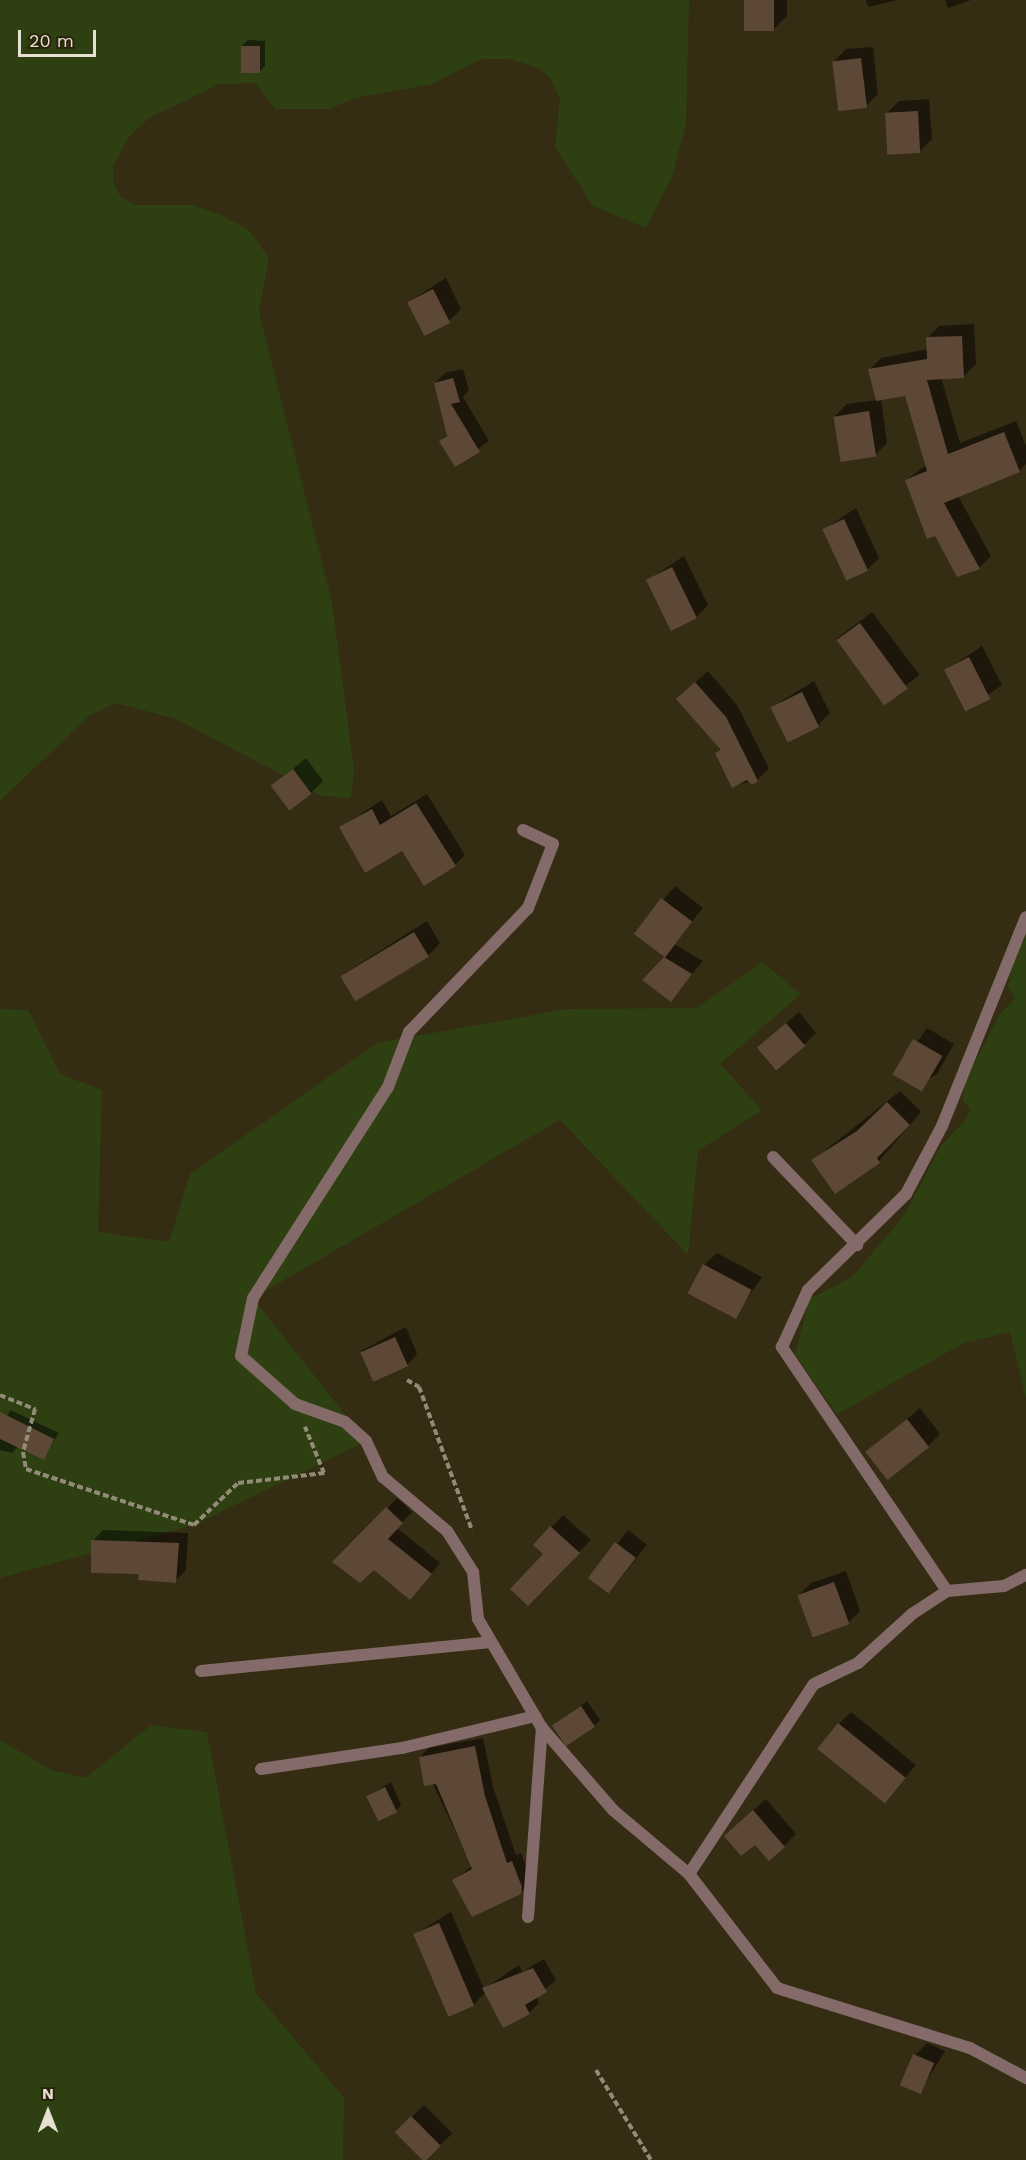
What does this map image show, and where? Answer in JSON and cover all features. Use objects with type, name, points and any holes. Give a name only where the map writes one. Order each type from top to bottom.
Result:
[{"type":"street","points":[[523,830],[553,844],[528,908],[409,1032],[388,1087],[253,1298],[241,1356],[295,1404],[345,1422],[366,1442],[383,1477],[447,1531],[473,1572],[478,1619],[542,1728],[613,1810],[689,1874],[777,1988],[970,2048],[1026,2078]]},
{"type":"street","points":[[946,1591],[782,1347],[808,1290],[857,1245],[906,1194],[942,1126],[1026,917]]},
{"type":"street","points":[[773,1157],[857,1245]]},
{"type":"street","points":[[689,1874],[814,1684],[858,1663],[912,1614],[946,1591],[1004,1586],[1026,1575]]},
{"type":"street","points":[[201,1671],[492,1642]]},
{"type":"street","points":[[261,1769],[402,1748],[534,1716]]},
{"type":"street","points":[[528,1917],[542,1728]]},
{"type":"path","points":[[407,1380],[419,1388],[475,1539]]},
{"type":"path","points":[[0,1395],[35,1409],[23,1452],[26,1469],[194,1525],[238,1483],[324,1473],[295,1404]]},
{"type":"path","points":[[596,2070],[651,2160]]},
{"type":"green space","points":[[0,0],[689,0],[686,124],[672,177],[646,228],[593,206],[555,147],[560,98],[551,80],[541,69],[510,59],[481,59],[432,84],[355,98],[329,109],[275,109],[255,83],[220,84],[149,118],[128,138],[113,167],[113,183],[121,197],[136,205],[192,205],[221,215],[249,230],[269,258],[259,311],[332,602],[354,770],[351,798],[322,796],[176,719],[116,703],[89,716],[0,801]]},
{"type":"green space","points":[[1026,937],[1026,1399],[1010,1332],[964,1343],[837,1414],[795,1355],[809,1299],[852,1277],[904,1216],[941,1146],[966,1119],[971,1109],[963,1101],[964,1084],[999,1015],[1015,998],[1008,988],[1011,964]]},
{"type":"green space","points":[[762,962],[801,994],[720,1064],[762,1110],[698,1151],[688,1255],[560,1120],[253,1298],[366,1441],[194,1525],[0,1578],[0,1009],[28,1010],[60,1074],[102,1090],[98,1232],[169,1242],[190,1174],[377,1043],[567,1009],[697,1008]]},
{"type":"green space","points":[[151,1725],[207,1732],[256,1993],[344,2098],[343,2160],[0,2160],[0,1740],[52,1770],[86,1778]]},
{"type":"building","points":[[744,0],[774,0],[774,31],[744,31]]},
{"type":"building","points":[[241,46],[260,46],[260,73],[241,73]]},
{"type":"building","points":[[861,58],[867,108],[838,111],[832,62]]},
{"type":"building","points":[[918,111],[920,153],[887,155],[885,113]]},
{"type":"building","points":[[433,289],[450,323],[424,336],[407,302]]},
{"type":"building","points":[[962,336],[964,378],[927,380],[948,454],[1004,432],[1020,472],[944,503],[980,569],[957,577],[935,536],[927,539],[905,480],[927,471],[905,396],[876,401],[868,369],[927,359],[926,337]]},
{"type":"building","points":[[453,378],[460,402],[451,404],[480,452],[455,467],[439,441],[447,436],[434,383]]},
{"type":"building","points":[[869,411],[876,456],[841,462],[833,417]]},
{"type":"building","points":[[844,519],[868,571],[846,581],[822,529]]},
{"type":"building","points":[[672,567],[697,618],[671,631],[646,580]]},
{"type":"building","points":[[860,623],[908,689],[884,706],[837,640]]},
{"type":"building","points":[[969,657],[990,699],[965,712],[944,670]]},
{"type":"building","points":[[695,682],[726,717],[758,781],[752,785],[747,780],[732,788],[715,753],[721,750],[676,699]]},
{"type":"building","points":[[802,692],[819,727],[788,742],[771,707]]},
{"type":"building","points":[[293,769],[312,794],[289,811],[271,786]]},
{"type":"building","points":[[416,803],[456,866],[424,886],[402,851],[365,873],[339,827],[372,809],[380,825]]},
{"type":"building","points":[[661,898],[692,921],[665,957],[634,934]]},
{"type":"building","points":[[414,932],[429,957],[355,1001],[340,976]]},
{"type":"building","points":[[664,957],[692,974],[671,1002],[642,980]]},
{"type":"building","points":[[786,1023],[805,1046],[776,1070],[757,1047]]},
{"type":"building","points":[[913,1039],[942,1056],[922,1092],[892,1075]]},
{"type":"building","points":[[887,1102],[910,1125],[877,1158],[880,1163],[835,1194],[811,1160],[857,1131]]},
{"type":"building","points":[[703,1264],[752,1290],[736,1319],[688,1293]]},
{"type":"building","points":[[395,1337],[408,1366],[373,1382],[360,1352]]},
{"type":"building","points":[[0,1412],[54,1439],[44,1460],[0,1439]]},
{"type":"building","points":[[907,1419],[929,1447],[887,1480],[865,1452]]},
{"type":"building","points":[[386,1507],[403,1523],[388,1539],[432,1574],[410,1600],[374,1570],[360,1583],[332,1562]]},
{"type":"building","points":[[550,1526],[580,1553],[528,1606],[510,1589],[543,1554],[533,1545]]},
{"type":"building","points":[[91,1540],[179,1543],[176,1583],[138,1580],[139,1574],[91,1573]]},
{"type":"building","points":[[615,1542],[636,1558],[609,1594],[588,1578]]},
{"type":"building","points":[[834,1582],[849,1624],[813,1638],[797,1595]]},
{"type":"building","points":[[581,1706],[595,1727],[566,1746],[552,1726]]},
{"type":"building","points":[[838,1723],[906,1778],[885,1803],[817,1749]]},
{"type":"building","points":[[475,1746],[485,1796],[507,1863],[512,1861],[522,1887],[521,1894],[472,1917],[452,1880],[472,1869],[436,1784],[424,1786],[419,1757]]},
{"type":"building","points":[[385,1787],[397,1812],[378,1821],[366,1796]]},
{"type":"building","points":[[753,1810],[785,1847],[769,1861],[755,1845],[741,1856],[724,1836]]},
{"type":"building","points":[[439,1923],[474,2006],[448,2017],[413,1934]]},
{"type":"building","points":[[533,1968],[547,1992],[525,2005],[530,2014],[503,2028],[482,1988]]},
{"type":"building","points":[[913,2054],[934,2063],[921,2094],[900,2085]]},
{"type":"building","points":[[411,2116],[441,2146],[426,2160],[422,2160],[395,2132]]}]
